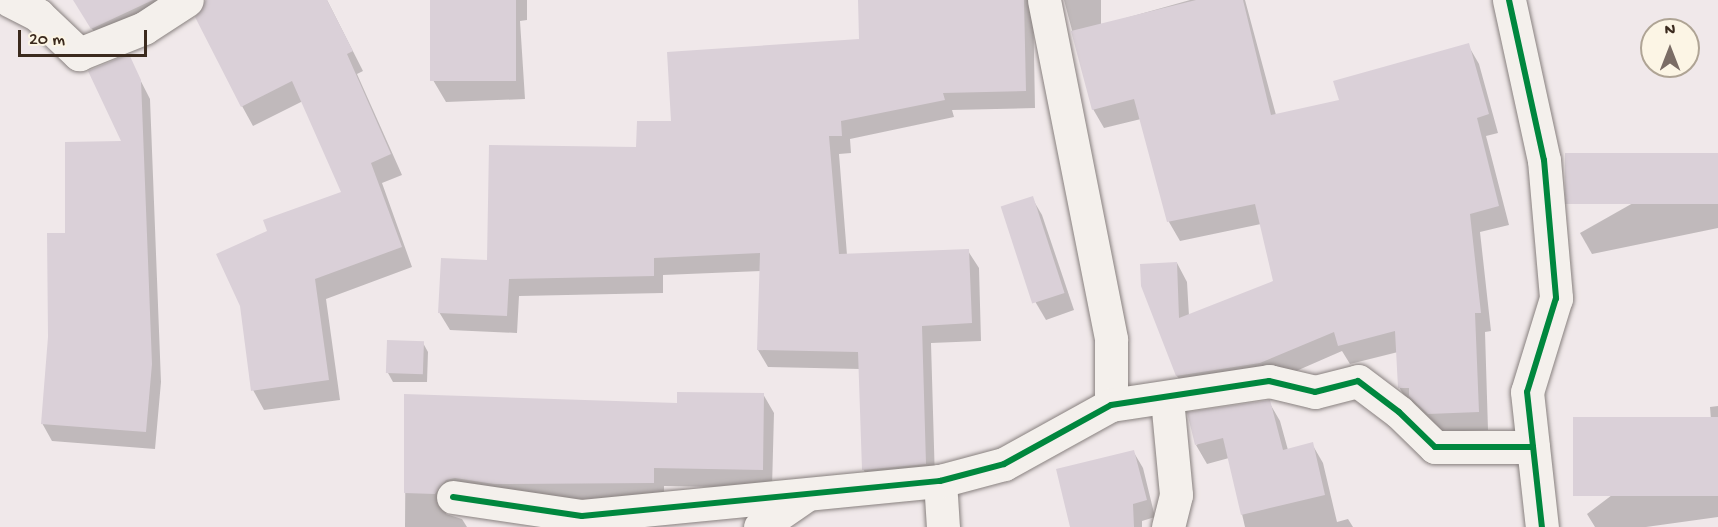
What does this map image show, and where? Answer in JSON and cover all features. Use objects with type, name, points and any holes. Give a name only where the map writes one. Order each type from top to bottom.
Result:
[{"type":"street","points":[[9,0],[38,15],[79,54],[144,28],[187,0]]},
{"type":"street","points":[[1044,0],[1111,339],[1111,405]]},
{"type":"street","points":[[1509,0],[1544,160],[1556,298],[1527,392],[1542,527]]},
{"type":"street","points":[[453,497],[582,522],[808,494],[940,481],[1004,464],[1111,405],[1167,399],[1269,381],[1315,392],[1358,381],[1399,412],[1435,447],[1533,447]]},
{"type":"street","points":[[1167,399],[1176,495],[1168,527]]},
{"type":"street","points":[[940,481],[943,527]]},
{"type":"street","points":[[760,527],[808,494]]},
{"type":"building","points":[[73,0],[153,0],[91,29]]},
{"type":"building","points":[[206,0],[327,0],[353,51],[347,54],[391,154],[371,163],[402,247],[315,279],[329,380],[251,391],[240,306],[216,254],[267,231],[263,220],[341,192],[292,81],[241,107],[195,17]]},
{"type":"building","points":[[430,0],[516,0],[516,81],[430,81]]},
{"type":"building","points":[[858,0],[1024,0],[1026,91],[943,93],[945,100],[841,121],[842,136],[829,136],[839,254],[969,249],[972,323],[922,326],[926,464],[862,470],[858,352],[757,350],[760,253],[654,258],[654,276],[509,279],[507,316],[438,313],[441,258],[487,260],[489,145],[636,147],[637,121],[671,121],[667,52],[859,39]]},
{"type":"building","points":[[1196,0],[1243,0],[1271,115],[1339,100],[1333,81],[1469,43],[1489,114],[1477,118],[1499,206],[1470,214],[1481,313],[1475,313],[1479,412],[1428,414],[1409,396],[1409,388],[1398,388],[1395,331],[1338,346],[1334,332],[1260,363],[1176,376],[1141,286],[1140,264],[1177,262],[1179,318],[1273,281],[1255,204],[1167,222],[1134,99],[1092,110],[1071,31]]},
{"type":"building","points":[[129,54],[141,80],[152,364],[146,432],[41,424],[48,337],[47,233],[65,233],[65,142],[121,141],[88,71]]},
{"type":"building","points":[[1565,153],[1718,153],[1718,204],[1565,204]]},
{"type":"building","points":[[1033,196],[1065,293],[1032,304],[1001,207]]},
{"type":"building","points":[[387,340],[424,341],[423,374],[386,373]]},
{"type":"building","points":[[677,392],[764,393],[763,470],[654,468],[654,483],[494,484],[455,478],[446,480],[435,494],[404,493],[404,394],[677,403]]},
{"type":"building","points":[[1270,400],[1283,450],[1313,442],[1325,495],[1241,515],[1223,438],[1195,445],[1187,412]]},
{"type":"building","points":[[1573,417],[1718,417],[1718,496],[1573,496]]},
{"type":"building","points":[[1134,450],[1147,500],[1133,504],[1134,527],[1070,527],[1056,469]]},
{"type":"cycle path","points":[[1509,0],[1544,160],[1556,298],[1527,392],[1542,527]]},
{"type":"cycle path","points":[[453,497],[582,516],[940,481],[1004,464],[1111,405],[1269,381],[1315,392],[1358,381],[1399,412],[1435,447],[1533,447]]}]
